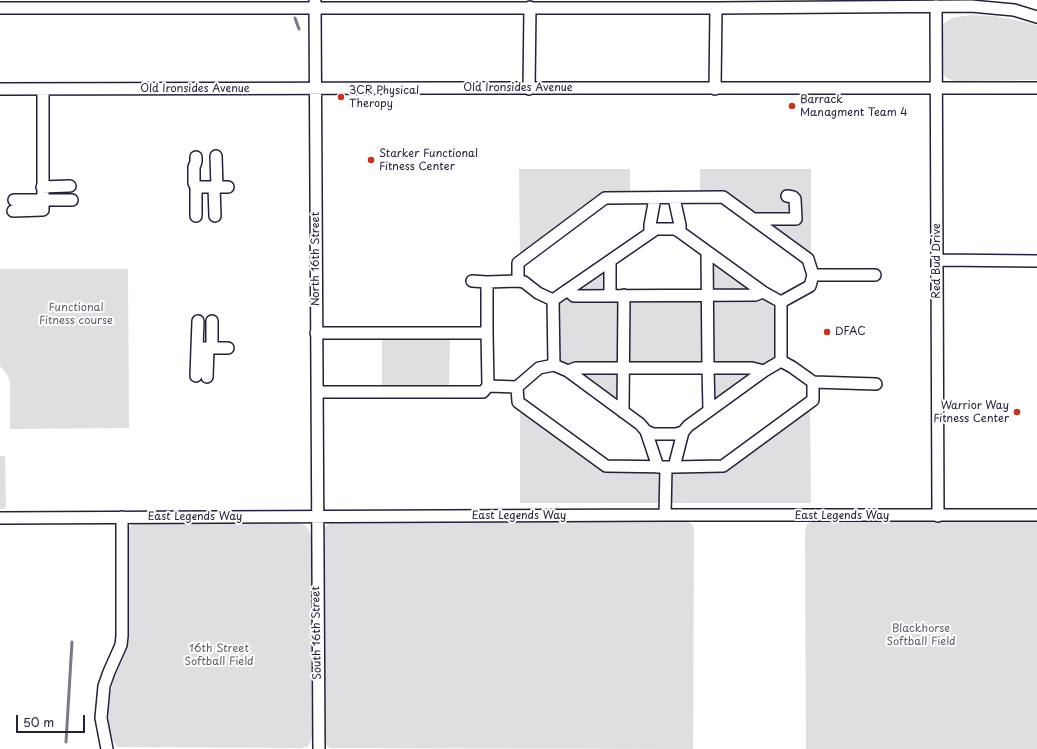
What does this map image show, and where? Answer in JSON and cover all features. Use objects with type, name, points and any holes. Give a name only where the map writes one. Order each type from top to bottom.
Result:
[{"type":"street","points":[[0,8],[315,4],[716,8],[936,6],[992,7],[1014,10],[1037,17]]},
{"type":"street","name":"North 16th Street","points":[[315,4],[314,89],[317,392],[316,517]]},
{"type":"street","name":"Red Bud Drive","points":[[936,6],[935,89],[938,516]]},
{"type":"street","points":[[529,88],[530,7]]},
{"type":"street","points":[[715,89],[716,8]]},
{"type":"street","name":"Old Ironsides Avenue","points":[[0,89],[1037,88]]},
{"type":"street","points":[[13,206],[42,210],[43,89]]},
{"type":"street","points":[[215,216],[220,187],[216,156]]},
{"type":"street","points":[[196,157],[194,167],[196,216]]},
{"type":"street","points":[[42,187],[70,186]]},
{"type":"street","points":[[196,187],[220,187]]},
{"type":"street","points":[[753,219],[796,218],[795,200],[793,197],[787,196]]},
{"type":"street","points":[[518,281],[518,263],[605,198],[723,197],[808,258],[813,275],[810,286],[781,302]]},
{"type":"street","points":[[650,233],[655,198]]},
{"type":"street","points":[[674,198],[680,225],[680,232]]},
{"type":"street","points":[[42,200],[72,200]]},
{"type":"street","points":[[553,300],[656,229],[675,229],[763,292],[781,302]]},
{"type":"street","points":[[708,252],[709,410]]},
{"type":"street","points":[[937,260],[1037,261]]},
{"type":"street","points":[[610,262],[610,295]]},
{"type":"street","points":[[813,275],[876,275]]},
{"type":"street","points":[[472,281],[524,282],[538,293],[553,300]]},
{"type":"street","points":[[317,392],[483,392],[488,386],[486,282]]},
{"type":"street","points":[[568,291],[574,296],[755,296],[763,292]]},
{"type":"street","points":[[623,412],[624,295]]},
{"type":"street","points":[[553,300],[554,365]]},
{"type":"street","points":[[781,302],[781,361]]},
{"type":"street","points":[[198,321],[205,348]]},
{"type":"street","points":[[201,376],[205,348],[212,321]]},
{"type":"street","points":[[316,333],[487,333]]},
{"type":"street","points":[[205,348],[228,348]]},
{"type":"street","points":[[665,515],[666,467],[683,432],[688,426],[709,410],[764,371],[781,361]]},
{"type":"street","points":[[781,361],[792,367],[812,382],[876,384]]},
{"type":"street","points":[[488,386],[517,387],[539,368],[554,365],[568,371],[640,424],[646,431],[666,467]]},
{"type":"street","points":[[568,371],[576,368],[752,368],[764,371]]},
{"type":"street","points":[[517,387],[518,402],[606,466],[666,467],[723,466],[813,400],[812,382]]},
{"type":"street","points":[[646,431],[653,434],[676,434],[683,432]]},
{"type":"street","name":"East Legends Way","points":[[0,518],[665,515],[1037,516]]},
{"type":"street","points":[[107,749],[102,718],[104,686],[121,645],[122,636],[122,517]]},
{"type":"street","name":"South 16th Street","points":[[316,517],[318,749]]},
{"type":"green space","points":[[970,15],[995,16],[1037,25],[1037,80],[955,81],[946,78],[942,71],[943,24],[952,18]]},
{"type":"green space","points":[[519,169],[630,169],[630,194],[605,195],[520,255]]},
{"type":"green space","points":[[700,169],[811,169],[811,254],[723,194],[700,193]]},
{"type":"green space","points":[[710,260],[755,290],[771,304],[775,309],[776,314],[776,351],[774,357],[755,374],[713,404],[711,365],[621,365],[621,405],[576,375],[559,361],[558,305],[574,290],[605,269],[607,299],[710,299]]},
{"type":"green space","name":"Functional Fitness course","points":[[0,269],[128,269],[129,428],[10,429],[10,381],[0,366]]},
{"type":"green space","points":[[382,337],[450,337],[449,389],[382,388]]},
{"type":"green space","points":[[810,408],[811,503],[520,503],[520,409],[607,470],[722,470]]},
{"type":"green space","points":[[0,456],[5,456],[6,506],[4,509],[0,509]]},
{"type":"green space","points":[[335,522],[688,522],[692,524],[694,528],[693,749],[330,748],[322,739],[322,532],[327,525]]},
{"type":"green space","name":"Blackhorse Softball Field","points":[[812,522],[1037,522],[1037,749],[806,749],[805,532],[807,524]]},
{"type":"green space","name":"16th Street Softball Field","points":[[300,523],[306,526],[311,537],[312,735],[308,746],[302,748],[117,747],[113,741],[109,726],[108,703],[114,679],[125,654],[129,637],[128,528],[134,524]]},
{"type":"waterway","points":[[295,18],[299,29]]},
{"type":"waterway","points":[[66,742],[72,642]]},
{"type":"place","name":"3CR Physical Theropy","points":[[341,97]]},
{"type":"place","name":"Barrack Managment Team 4","points":[[792,106]]},
{"type":"place","name":"Starker Functional Fitness Center","points":[[371,160]]},
{"type":"place","name":"DFAC","points":[[827,332]]},
{"type":"place","name":"Warrior Way Fitness Center","points":[[1017,412]]}]
